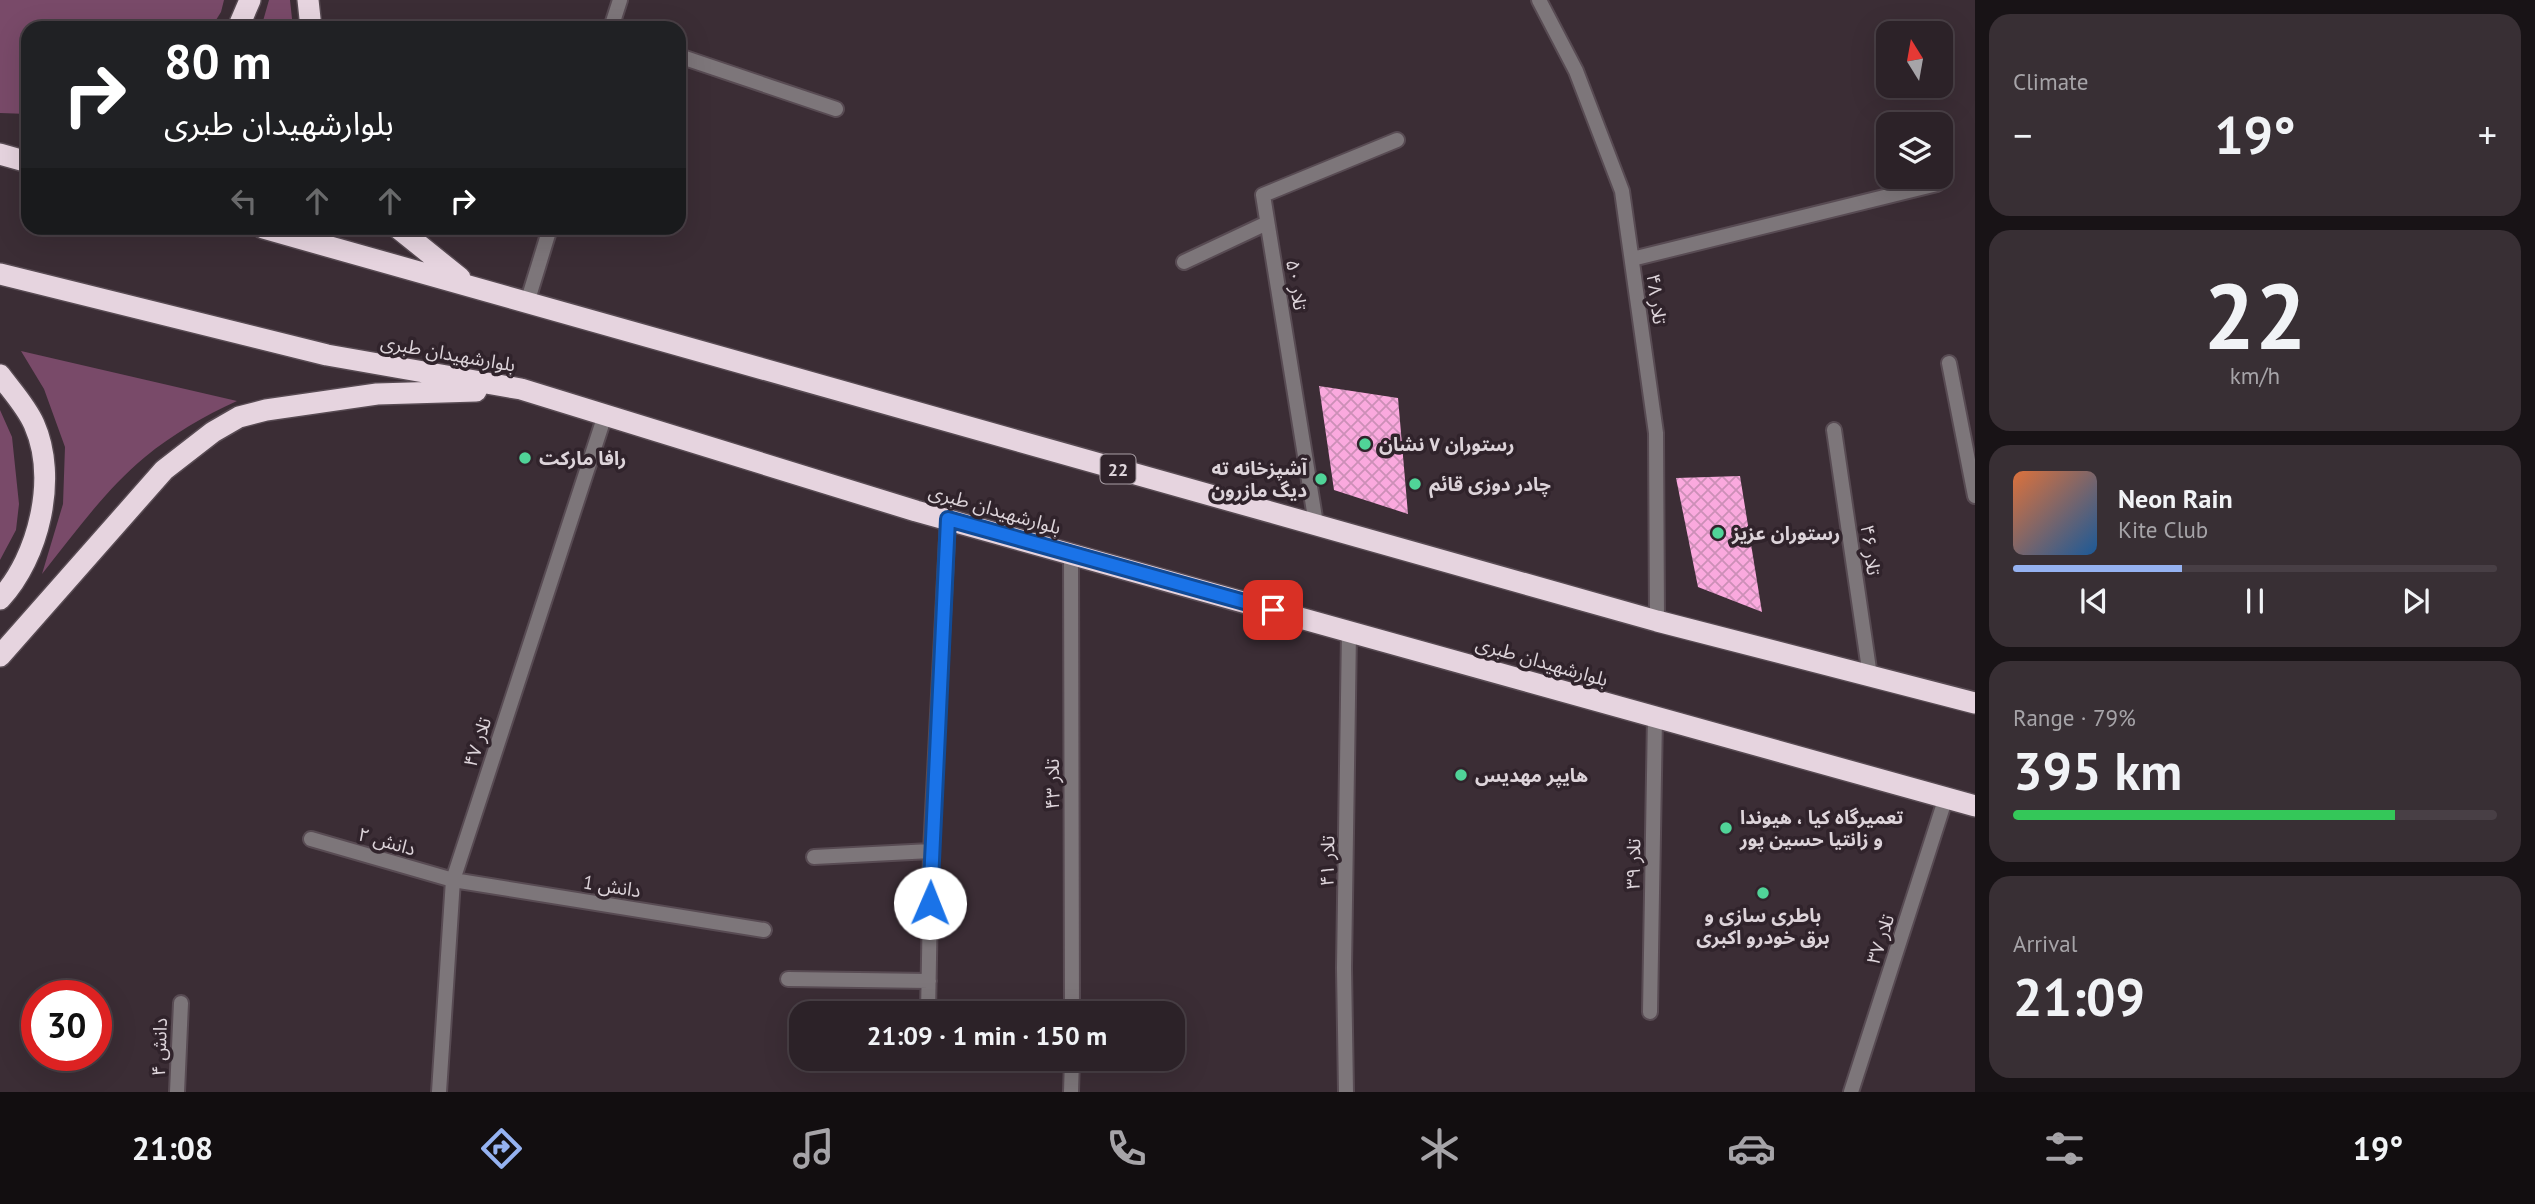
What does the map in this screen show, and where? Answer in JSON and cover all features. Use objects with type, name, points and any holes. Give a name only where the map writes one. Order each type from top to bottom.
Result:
[{"type":"highway","points":[[241,21],[250,0]]},
{"type":"highway","points":[[308,0],[310,21]]},
{"type":"highway","points":[[0,152],[21,149]]},
{"type":"highway","points":[[0,152],[21,160]]},
{"type":"highway","name":"22","points":[[288,235],[1657,621],[1975,703]]},
{"type":"highway","points":[[407,235],[470,286]]},
{"type":"highway","name":"بلوارشهیدان طبری","points":[[0,274],[327,355],[522,389],[948,519],[1975,806]]},
{"type":"highway","points":[[0,375],[33,422],[46,464],[33,548],[16,583],[0,599]]},
{"type":"highway","points":[[0,656],[164,470],[186,450],[239,417],[266,410],[377,394],[522,389]]},
{"type":"street","points":[[613,21],[620,0]]},
{"type":"street","name":"تلار ۴۸","points":[[1539,0],[1576,71],[1622,191],[1656,433],[1657,621]]},
{"type":"street","points":[[686,58],[836,109]]},
{"type":"street","name":"تلار ۵۰","points":[[1316,524],[1263,195],[1397,140]]},
{"type":"street","points":[[1632,259],[1917,189]]},
{"type":"street","points":[[1184,262],[1267,223]]},
{"type":"street","points":[[527,303],[548,235]]},
{"type":"street","points":[[1949,363],[1975,496]]},
{"type":"street","name":"تلار ۴۷","points":[[439,1092],[453,880],[605,415]]},
{"type":"street","name":"تلار ۴۶","points":[[1834,430],[1870,676]]},
{"type":"street","points":[[929,1001],[931,851],[948,519]]},
{"type":"street","name":"تلار ۴۳","points":[[1071,554],[1072,1001]]},
{"type":"street","name":"تلار ۴۱","points":[[1346,1092],[1349,631]]},
{"type":"street","name":"تلار ۳۹","points":[[1650,1012],[1655,716]]},
{"type":"street","name":"تلار ۳۷","points":[[1851,1092],[1945,797]]},
{"type":"street","name":"دانش ۲","points":[[311,839],[453,880]]},
{"type":"street","points":[[814,857],[931,851]]},
{"type":"street","name":"دانش 1","points":[[453,880],[764,930]]},
{"type":"street","points":[[789,979],[929,981]]},
{"type":"street","name":"دانش ۴","points":[[177,1092],[181,1003]]},
{"type":"street","points":[[1072,1071],[1072,1092]]},
{"type":"shaded area","points":[[0,0],[224,0],[215,21],[21,21],[21,114],[0,113]]},
{"type":"shaded area","points":[[269,0],[290,0],[292,21],[263,21]]},
{"type":"shaded area","points":[[21,351],[237,401],[178,433],[130,470],[42,574],[63,504],[65,447],[44,389]]},
{"type":"shaded area","points":[[0,410],[12,437],[19,504],[16,530],[0,560]]},
{"type":"building","name":"رستوران ۷ نشان","points":[[1319,386],[1398,398],[1408,514],[1334,490]]},
{"type":"building","name":"رستوران عزیز","points":[[1740,476],[1762,612],[1698,587],[1676,478]]},
{"type":"place","name":"رستوران ۷ نشان","points":[[1365,444]]},
{"type":"place","name":"رافا مارکت","points":[[525,458]]},
{"type":"place","name":"آشپزخانه ته دیگ مازرون","points":[[1321,479]]},
{"type":"place","name":"چادر دوزی قائم","points":[[1415,484]]},
{"type":"place","name":"رستوران عزیز","points":[[1718,533]]},
{"type":"place","name":"هایپر مهدیس","points":[[1461,775]]},
{"type":"place","name":"تعمیرگاه کیا ، هیوندا و زانتیا حسین پور","points":[[1726,828]]},
{"type":"place","name":"باطری سازی و برق خودرو اکبری","points":[[1763,893]]},
{"type":"route","points":[[930,903],[948,519],[1273,610]]}]
